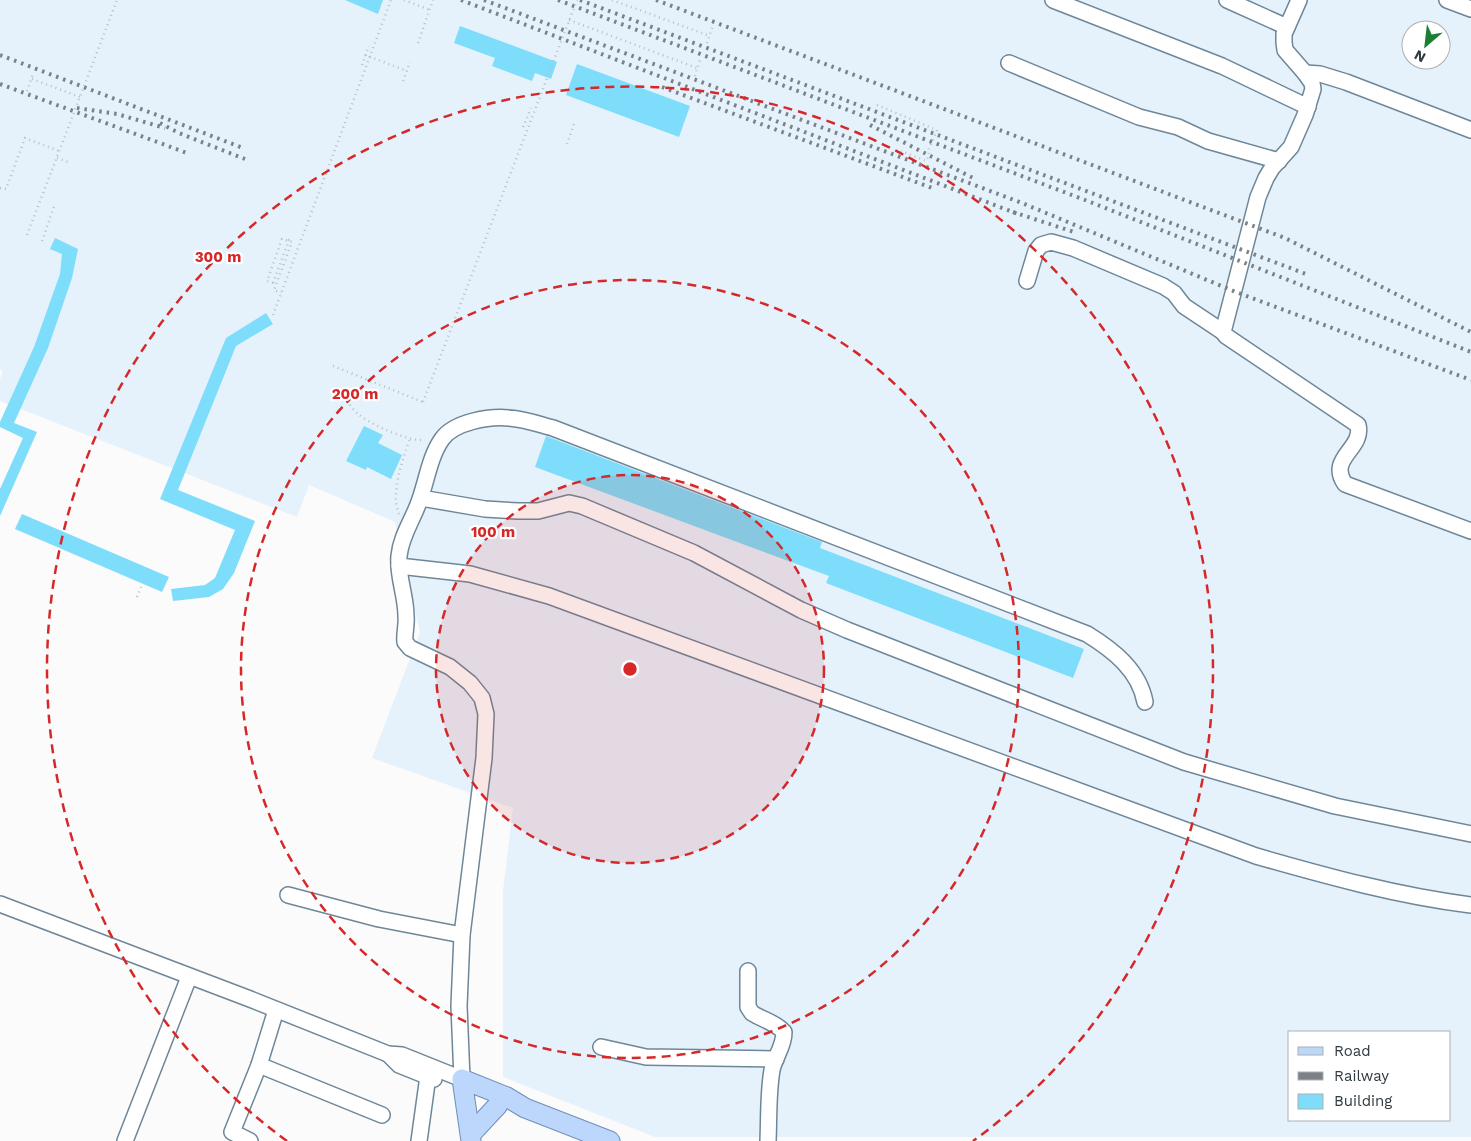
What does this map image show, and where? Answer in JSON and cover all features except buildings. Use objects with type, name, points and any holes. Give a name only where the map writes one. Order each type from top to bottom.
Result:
[{"type":"main road","points":[[459,1085],[498,1105],[513,1110],[525,1108]]},
{"type":"main road","points":[[459,1085],[507,1097],[525,1108],[610,1141]]},
{"type":"main road","points":[[459,1085],[467,1112],[471,1138]]},
{"type":"main road","points":[[471,1138],[498,1105]]},
{"type":"street","points":[[1053,0],[1222,66],[1308,107]]},
{"type":"street","points":[[1227,0],[1287,27]]},
{"type":"street","points":[[1223,332],[1258,197],[1266,178],[1291,147],[1308,107],[1313,89],[1312,83],[1305,73],[1285,50],[1284,34],[1300,0]]},
{"type":"street","points":[[1447,0],[1471,9]]},
{"type":"street","points":[[1009,63],[1139,117],[1178,127],[1208,141],[1279,161]]},
{"type":"street","points":[[1305,73],[1320,74],[1346,82],[1471,130]]},
{"type":"street","points":[[1027,281],[1036,252],[1041,245],[1051,242],[1073,248],[1163,286],[1174,293],[1184,306],[1223,332],[1226,336],[1358,424],[1360,430],[1358,437],[1339,468],[1340,476],[1345,484],[1471,531]]},
{"type":"street","points":[[459,1085],[459,1006],[462,935],[486,736],[485,705],[477,690],[460,674],[407,645],[404,636],[406,615],[399,576],[399,554],[409,522],[421,498],[439,444],[450,431],[460,425],[479,420],[506,418],[526,420],[553,428],[1087,634],[1120,656],[1138,683],[1145,702]]},
{"type":"street","points":[[421,498],[485,509],[518,511],[538,511],[568,503],[582,506],[694,554],[786,602],[847,630],[1184,762],[1335,806],[1471,834]]},
{"type":"street","points":[[399,566],[470,574],[549,596],[1256,856],[1322,875],[1471,906]]},
{"type":"street","points":[[288,895],[379,919],[462,935]]},
{"type":"street","points":[[0,904],[388,1054],[402,1055],[459,1085]]},
{"type":"street","points":[[748,971],[748,1006],[752,1014],[770,1021],[784,1032],[782,1047],[776,1059],[770,1081],[768,1141]]},
{"type":"street","points":[[126,1141],[189,977]]},
{"type":"street","points":[[250,1141],[232,1132],[259,1065],[276,1010]]},
{"type":"street","points":[[600,1047],[646,1057],[776,1059]]},
{"type":"street","points":[[388,1054],[399,1065],[459,1085]]},
{"type":"street","points":[[259,1065],[382,1115]]},
{"type":"street","points":[[419,1141],[428,1076]]},
{"type":"path","points":[[27,235],[116,0]]},
{"type":"path","points":[[273,314],[391,0]]},
{"type":"path","points":[[404,0],[430,10]]},
{"type":"path","points":[[418,44],[433,0]]},
{"type":"path","points":[[333,366],[423,402],[577,0]]},
{"type":"path","points":[[612,0],[710,36]]},
{"type":"path","points":[[569,20],[697,68]]},
{"type":"path","points":[[707,43],[713,25]]},
{"type":"path","points":[[362,65],[369,46]]},
{"type":"path","points":[[365,55],[407,71]]},
{"type":"path","points":[[695,76],[700,60]]},
{"type":"path","points":[[403,81],[410,62]]},
{"type":"path","points":[[27,91],[33,74]]},
{"type":"path","points":[[32,78],[80,97]]},
{"type":"path","points":[[877,105],[937,130],[928,151],[929,155],[926,162],[901,151]]},
{"type":"path","points":[[523,127],[531,108]]},
{"type":"path","points":[[527,117],[531,119]]},
{"type":"path","points":[[567,144],[574,124]]},
{"type":"path","points":[[0,187],[6,189],[25,138],[59,152]]},
{"type":"path","points":[[57,158],[71,163]]},
{"type":"path","points":[[42,241],[55,204]]},
{"type":"path","points":[[282,293],[274,290],[292,242],[287,240],[282,239],[267,281],[273,283],[286,249],[289,240],[299,246]]},
{"type":"path","points":[[339,388],[358,414],[384,429],[410,438],[428,439],[439,444]]},
{"type":"path","points":[[409,522],[400,516],[395,506],[404,454],[410,438]]},
{"type":"path","points":[[137,597],[142,587]]},
{"type":"shaded area","points":[[0,0],[1471,0],[1471,1137],[655,1137],[503,1077],[503,891],[513,808],[372,758],[420,632],[395,522],[309,485],[297,517],[0,401],[0,379],[3,371],[0,370]]},
{"type":"railway","points":[[461,0],[1018,214]]},
{"type":"railway","points":[[484,0],[1022,203],[1236,292],[1471,380]]},
{"type":"railway","points":[[558,0],[1085,200],[1471,352]]},
{"type":"railway","points":[[580,0],[1306,274]]},
{"type":"railway","points":[[656,0],[1285,238],[1471,332]]},
{"type":"railway","points":[[0,55],[243,148]]},
{"type":"railway","points":[[0,84],[187,153]]},
{"type":"railway","points":[[662,87],[932,188]]},
{"type":"railway","points":[[77,108],[117,114],[165,128]]},
{"type":"railway","points":[[160,123],[179,133],[245,159]]},
{"type":"railway","points":[[870,125],[975,179]]},
{"type":"railway","points":[[1013,212],[1077,233]]}]
